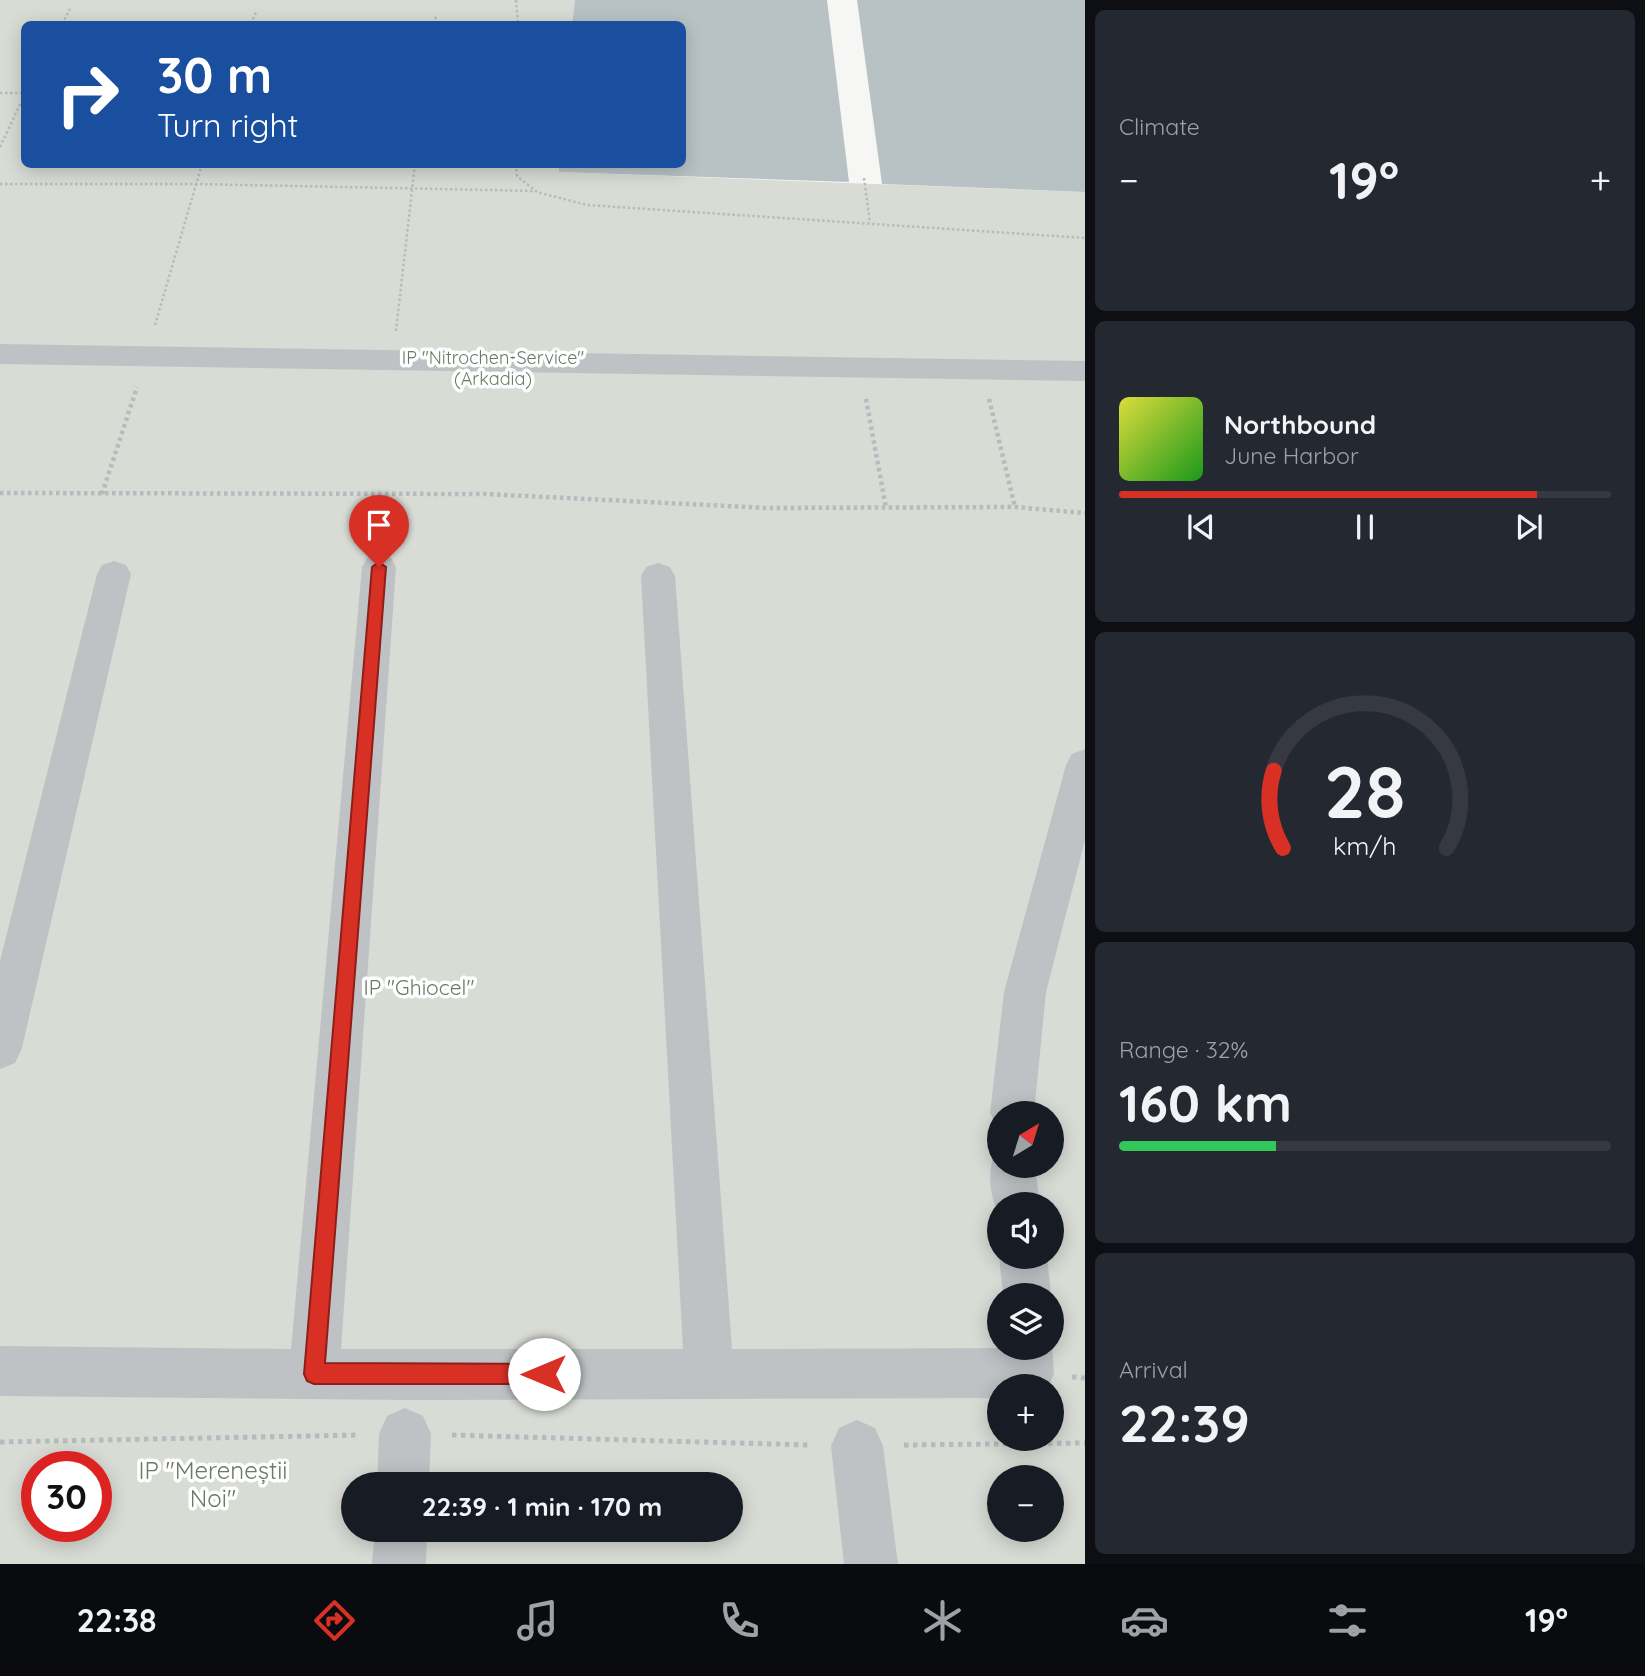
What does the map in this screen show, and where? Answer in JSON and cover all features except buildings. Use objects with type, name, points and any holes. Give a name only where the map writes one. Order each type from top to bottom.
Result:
[{"type":"street","points":[[0,354],[1085,370]]},
{"type":"street","points":[[314,1374],[379,567]]},
{"type":"street","points":[[0,1048],[114,574]]},
{"type":"street","points":[[658,576],[709,1374]]},
{"type":"street","points":[[1013,1101],[1025,992],[1085,765]]},
{"type":"street","points":[[0,1371],[314,1374],[1029,1373],[1029,1360]]},
{"type":"street","points":[[403,1472],[405,1434]]},
{"type":"street","points":[[857,1446],[872,1564]]},
{"type":"street","points":[[400,1564],[401,1542]]},
{"type":"path","points":[[516,0],[518,21]]},
{"type":"path","points":[[64,21],[70,9]]},
{"type":"path","points":[[252,21],[256,12]]},
{"type":"path","points":[[435,21],[436,14]]},
{"type":"path","points":[[0,93],[21,94]]},
{"type":"path","points":[[0,148],[21,101]]},
{"type":"path","points":[[102,494],[147,358],[178,239],[201,168]]},
{"type":"path","points":[[392,359],[414,168]]},
{"type":"path","points":[[516,168],[517,176],[537,191]]},
{"type":"path","points":[[864,178],[870,223]]},
{"type":"path","points":[[0,184],[197,184],[537,191],[587,205],[1085,239]]},
{"type":"path","points":[[860,366],[886,508]]},
{"type":"path","points":[[981,368],[1014,507]]},
{"type":"path","points":[[0,493],[486,494],[768,508],[1014,507],[1085,513]]},
{"type":"path","points":[[0,1442],[405,1434],[857,1446],[1085,1444]]},
{"type":"green space","name":"IP \"Ghiocel\"","points":[[0,0],[575,0],[572,21],[21,21],[21,168],[559,168],[559,172],[1085,192],[1085,1564],[0,1564]]},
{"type":"shaded area","points":[[575,0],[827,0],[849,182],[559,172],[559,168],[686,168],[686,21],[572,21]]},
{"type":"shaded area","points":[[857,0],[1085,0],[1085,192],[882,184]]},
{"type":"route","points":[[379,567],[314,1374],[544,1374]]},
{"type":"park label","name":"IP \"Nitrochen-Service\" (Arkadia)","points":[[493,367]]},
{"type":"park label","name":"IP \"Mereneștii Noi\"","points":[[213,1484]]}]
